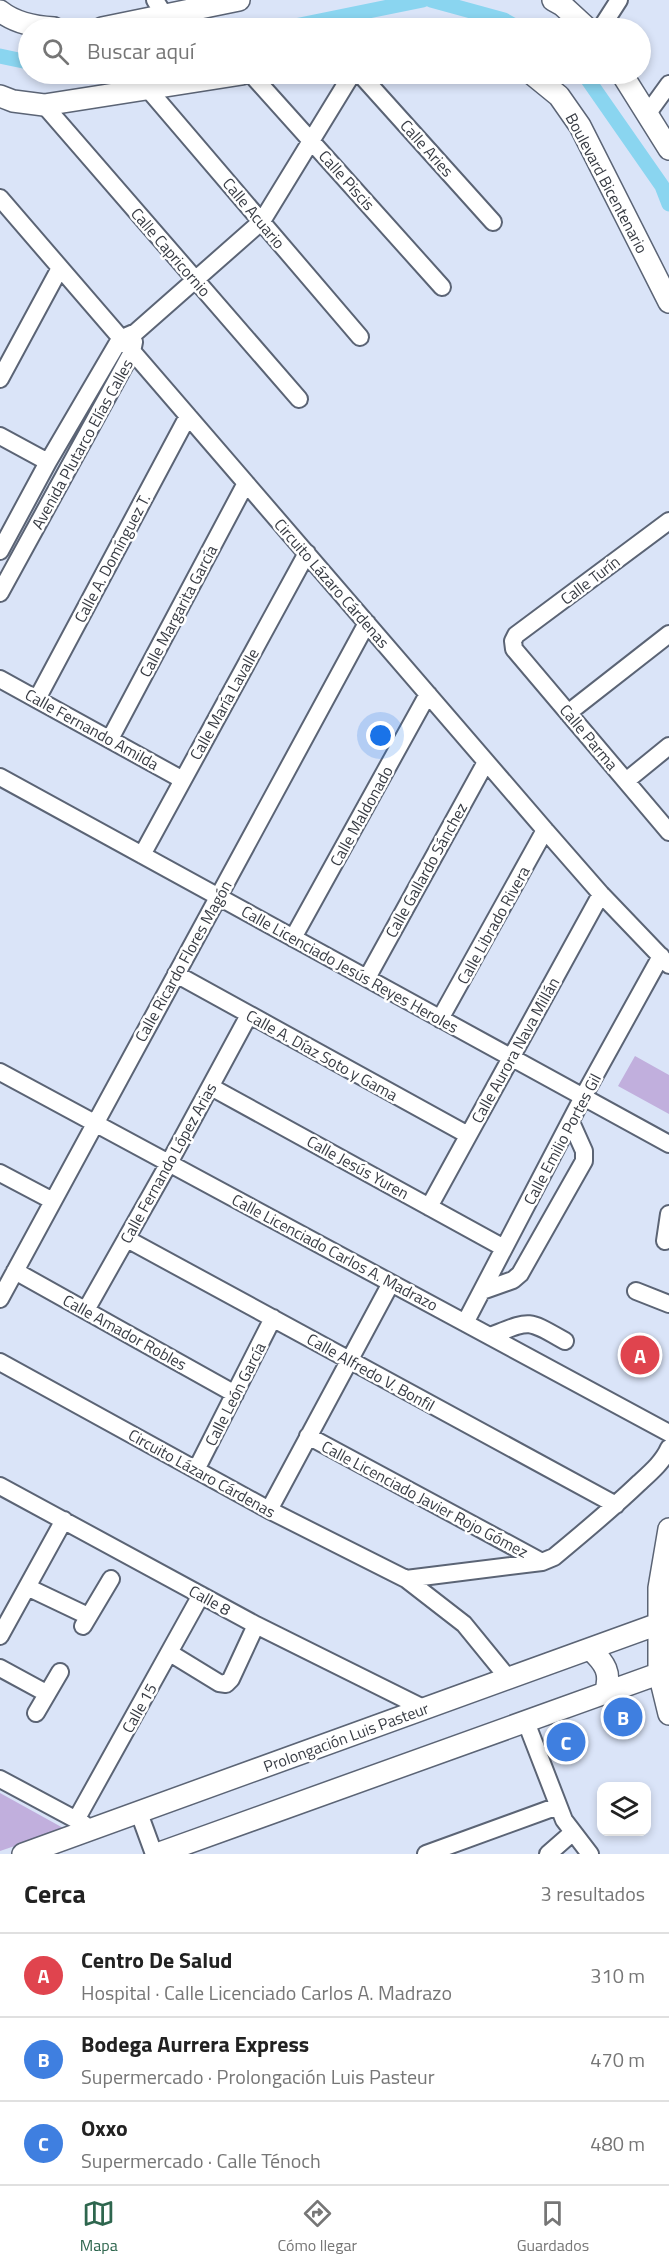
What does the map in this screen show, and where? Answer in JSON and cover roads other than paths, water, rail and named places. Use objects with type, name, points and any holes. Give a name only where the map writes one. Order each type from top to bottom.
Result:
[{"type":"main road","points":[[131,18],[160,8],[239,0]]},
{"type":"main road","points":[[553,0],[576,18]]},
{"type":"main road","points":[[0,11],[18,20]]},
{"type":"main road","points":[[0,96],[13,101],[44,105],[175,84]]},
{"type":"main road","name":"Boulevard Bicentenario","points":[[544,84],[559,96],[580,126],[669,302]]},
{"type":"main road","points":[[629,84],[669,149]]},
{"type":"main road","points":[[669,1529],[659,1588],[664,1622],[664,1672],[669,1714]]},
{"type":"main road","name":"Prolongación Luis Pasteur","points":[[22,1854],[85,1825],[139,1813],[664,1622]]},
{"type":"main road","points":[[590,1649],[602,1660],[608,1670],[609,1682],[605,1693]]},
{"type":"main road","points":[[155,1854],[664,1672]]},
{"type":"street","points":[[607,18],[619,0]]},
{"type":"street","name":"Calle Piscis","points":[[260,84],[442,288]]},
{"type":"street","points":[[136,332],[262,221],[346,84]]},
{"type":"street","name":"Calle Aries","points":[[369,84],[493,222]]},
{"type":"street","points":[[648,113],[669,84]]},
{"type":"street","name":"Calle Acuario","points":[[148,88],[360,337]]},
{"type":"street","name":"Calle Capricornio","points":[[44,105],[298,399]]},
{"type":"street","name":"Circuito Lázaro Cárdenas","points":[[1,200],[545,830],[601,894],[665,961]]},
{"type":"street","points":[[0,379],[60,268]]},
{"type":"street","name":"Avenida Plutarco Elías Calles","points":[[0,551],[48,462],[120,339],[136,332]]},
{"type":"street","name":"Avenida Plutarco Elías Calles","points":[[0,593],[132,352],[136,332]]},
{"type":"street","name":"Calle A. Domínguez T.","points":[[37,699],[188,416]]},
{"type":"street","points":[[0,436],[48,462]]},
{"type":"street","name":"Calle Margarita García","points":[[110,739],[246,483]]},
{"type":"street","name":"Calle Turín","points":[[513,642],[516,635],[669,521]]},
{"type":"street","name":"Calle María Lavalle","points":[[142,855],[307,553]]},
{"type":"street","name":"Calle Ricardo Flores Magón","points":[[0,1299],[367,623]]},
{"type":"street","points":[[568,713],[669,634]]},
{"type":"street","name":"Calle Parma","points":[[513,642],[514,649],[669,831]]},
{"type":"street","name":"Calle Fernando Amilda","points":[[0,679],[183,780]]},
{"type":"street","name":"Calle Maldonado","points":[[293,938],[428,694]]},
{"type":"street","points":[[626,781],[669,746]]},
{"type":"street","name":"Calle Gallardo Sánchez","points":[[367,978],[486,762]]},
{"type":"street","name":"Calle Licenciado Jesús Reyes Heroles","points":[[0,777],[669,1144]]},
{"type":"street","name":"Calle Librado Rivera","points":[[440,1019],[545,830]]},
{"type":"street","name":"Calle Aurora Nava Millán","points":[[429,1207],[601,894]]},
{"type":"street","name":"Calle Emilio Portes Gil","points":[[465,1323],[583,1097],[665,961]]},
{"type":"street","name":"Calle A. Díaz Soto y Gama","points":[[176,974],[468,1136]]},
{"type":"street","name":"Calle Fernando López Arias","points":[[86,1310],[169,1164],[249,1015]]},
{"type":"street","name":"Calle Licenciado Carlos A. Madrazo","points":[[0,1072],[669,1433]]},
{"type":"street","name":"Calle Jesús Yuren","points":[[211,1087],[504,1248]]},
{"type":"street","points":[[482,1291],[513,1280],[520,1274],[584,1161],[584,1151],[571,1122]]},
{"type":"street","points":[[0,1173],[53,1201]]},
{"type":"street","points":[[665,1240],[669,1214]]},
{"type":"street","name":"Calle Alfredo V. Bonfil","points":[[127,1239],[616,1505]]},
{"type":"street","name":"Calle Amador Robles","points":[[15,1270],[235,1394]]},
{"type":"street","points":[[269,1510],[391,1283]]},
{"type":"street","points":[[636,1291],[669,1304]]},
{"type":"street","name":"Calle León García","points":[[196,1470],[273,1318]]},
{"type":"street","points":[[490,1336],[525,1323],[533,1323],[565,1341]]},
{"type":"street","name":"Circuito Lázaro Cárdenas","points":[[0,1362],[269,1510],[406,1579],[464,1624],[508,1678]]},
{"type":"street","name":"Calle Licenciado Javier Rojo Gómez","points":[[308,1436],[542,1562]]},
{"type":"street","points":[[406,1579],[542,1562],[554,1557],[616,1505],[666,1457]]},
{"type":"street","name":"Calle 8","points":[[0,1486],[256,1625],[423,1708]]},
{"type":"street","points":[[0,1636],[64,1521]]},
{"type":"street","points":[[27,1587],[86,1621],[111,1580]]},
{"type":"street","name":"Calle 15","points":[[85,1825],[201,1595]]},
{"type":"street","points":[[170,1653],[219,1683],[226,1684],[231,1679],[256,1625]]},
{"type":"street","points":[[0,1668],[46,1693]]},
{"type":"street","points":[[36,1713],[60,1672]]},
{"type":"street","points":[[526,1722],[558,1806],[572,1833],[590,1854]]},
{"type":"street","points":[[0,1779],[85,1825]]},
{"type":"street","points":[[426,1854],[558,1806]]},
{"type":"street","points":[[139,1813],[155,1854]]},
{"type":"street","points":[[548,1854],[572,1833]]},
{"type":"waterway","points":[[334,18],[423,0]]},
{"type":"waterway","points":[[431,0],[497,18]]},
{"type":"waterway","points":[[0,56],[18,60]]},
{"type":"waterway","points":[[591,84],[662,186],[669,204]]},
{"type":"place","name":"Centro De Salud","points":[[640,1355]]},
{"type":"place","name":"Bodega Aurrera Express","points":[[623,1717]]},
{"type":"place","name":"Oxxo","points":[[566,1742]]}]
